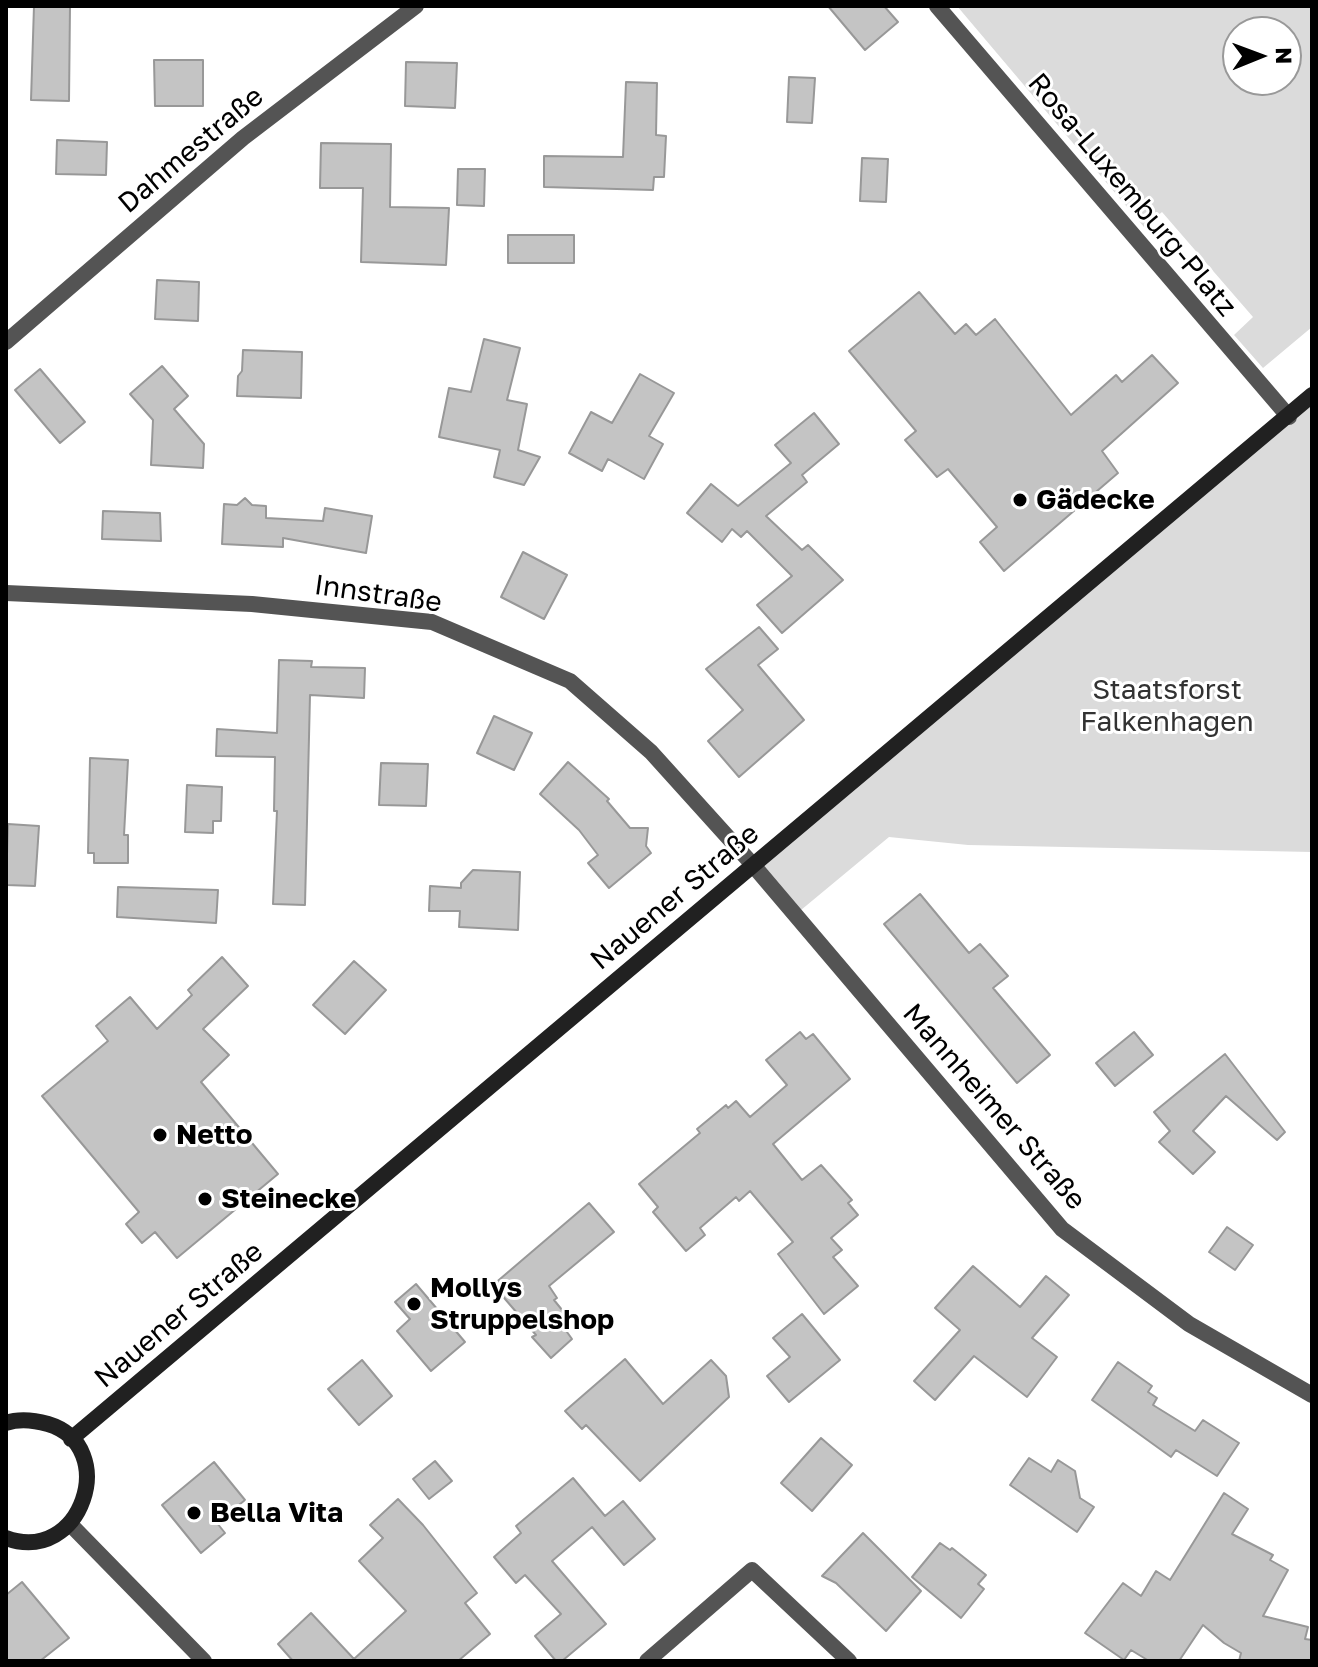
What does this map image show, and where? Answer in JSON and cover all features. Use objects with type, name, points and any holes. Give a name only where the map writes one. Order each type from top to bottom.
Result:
[{"type":"main road","name":"Nauener Straße","points":[[71,1439],[1312,395]]},
{"type":"main road","points":[[6,1423],[34,1420],[55,1426],[71,1439],[82,1454],[87,1472],[87,1491],[81,1509],[70,1524],[54,1536],[34,1542],[6,1538]]},
{"type":"street","name":"Dahmestraße","points":[[6,342],[243,138],[416,6]]},
{"type":"street","name":"Rosa-Luxemburg-Platz","points":[[937,6],[1289,417]]},
{"type":"street","name":"Innstraße","points":[[6,593],[252,604],[432,622],[570,681],[651,752],[753,865]]},
{"type":"street","name":"Mannheimer Straße","points":[[753,865],[1062,1229],[1189,1324],[1312,1395]]},
{"type":"street","points":[[70,1524],[204,1661]]},
{"type":"street","points":[[647,1661],[752,1570],[849,1661]]},
{"type":"green space","points":[[957,6],[1312,6],[1312,327],[1263,368],[1234,335],[1253,317],[1162,212],[1144,227]]},
{"type":"green space","name":"Staatsforst Falkenhagen","points":[[1312,395],[1312,852],[968,845],[889,837],[795,915],[753,865]]},
{"type":"building","points":[[34,6],[70,6],[69,101],[31,100]]},
{"type":"building","points":[[828,6],[884,6],[898,22],[865,50]]},
{"type":"building","points":[[154,60],[203,60],[203,106],[155,106]]},
{"type":"building","points":[[406,62],[457,63],[455,108],[405,106]]},
{"type":"building","points":[[789,77],[815,78],[812,123],[787,122]]},
{"type":"building","points":[[626,82],[657,83],[656,135],[666,136],[664,177],[654,177],[653,190],[544,187],[544,156],[623,157]]},
{"type":"building","points":[[57,140],[107,142],[106,175],[56,174]]},
{"type":"building","points":[[321,143],[391,144],[390,207],[449,208],[446,265],[361,262],[363,188],[320,188]]},
{"type":"building","points":[[862,158],[888,159],[886,202],[860,201]]},
{"type":"building","points":[[458,169],[485,169],[484,206],[457,205]]},
{"type":"building","points":[[508,235],[574,235],[574,263],[508,263]]},
{"type":"building","points":[[157,280],[199,282],[198,321],[155,319]]},
{"type":"building","points":[[919,292],[955,334],[966,324],[976,335],[995,319],[1071,415],[1116,375],[1122,382],[1152,355],[1178,383],[1102,451],[1118,473],[1004,571],[980,542],[997,527],[948,469],[937,477],[905,440],[916,431],[849,351]]},
{"type":"building","points":[[484,339],[520,348],[507,400],[527,404],[518,450],[540,457],[524,485],[494,477],[500,450],[439,437],[449,388],[471,392]]},
{"type":"building","points":[[243,350],[302,352],[301,398],[237,396]]},
{"type":"building","points":[[162,366],[188,396],[174,409],[204,444],[203,468],[151,465],[153,420],[130,394]]},
{"type":"building","points":[[40,369],[85,422],[60,443],[15,390]]},
{"type":"building","points":[[640,374],[674,393],[649,436],[663,444],[644,479],[608,459],[602,471],[569,453],[591,412],[612,423]]},
{"type":"building","points":[[814,413],[839,444],[802,475],[807,482],[766,516],[802,550],[808,545],[843,580],[782,633],[757,605],[792,576],[747,531],[741,537],[732,529],[722,542],[687,513],[711,484],[738,506],[791,463],[775,445]]},
{"type":"building","points":[[245,498],[252,505],[266,506],[266,518],[323,521],[325,508],[372,516],[366,553],[283,538],[283,547],[222,544],[224,504],[237,505]]},
{"type":"building","points":[[103,511],[160,513],[161,541],[102,539]]},
{"type":"building","points":[[523,552],[567,575],[544,619],[501,597]]},
{"type":"building","points":[[759,627],[778,649],[758,665],[804,720],[739,777],[708,741],[743,710],[706,669]]},
{"type":"building","points":[[279,660],[312,661],[311,667],[365,668],[364,698],[310,695],[305,905],[273,904],[277,811],[274,811],[275,757],[216,756],[217,729],[277,733]]},
{"type":"building","points":[[494,716],[532,733],[514,770],[477,753]]},
{"type":"building","points":[[90,758],[128,760],[124,835],[128,835],[128,863],[94,863],[94,853],[88,853]]},
{"type":"building","points":[[568,762],[609,799],[607,801],[630,828],[648,828],[646,846],[651,853],[609,888],[588,863],[598,855],[579,830],[540,794]]},
{"type":"building","points":[[381,763],[428,764],[426,806],[379,805]]},
{"type":"building","points":[[187,785],[222,787],[221,821],[213,821],[213,833],[185,832]]},
{"type":"building","points":[[8,824],[39,826],[35,886],[6,885]]},
{"type":"building","points":[[473,870],[520,872],[518,930],[459,927],[460,911],[429,911],[430,886],[461,888],[461,883]]},
{"type":"building","points":[[118,887],[218,890],[216,923],[117,917]]},
{"type":"building","points":[[920,894],[969,953],[980,944],[1008,976],[993,988],[1050,1055],[1017,1083],[884,924]]},
{"type":"building","name":"Netto","points":[[222,957],[248,986],[203,1029],[229,1055],[201,1082],[278,1174],[177,1258],[155,1232],[142,1243],[126,1224],[139,1212],[42,1096],[108,1041],[96,1026],[130,997],[157,1029],[192,995],[188,990]]},
{"type":"building","points":[[354,961],[386,990],[345,1034],[313,1005]]},
{"type":"building","points":[[800,1032],[806,1039],[813,1034],[850,1079],[773,1144],[802,1180],[821,1165],[852,1200],[848,1203],[858,1215],[831,1238],[842,1250],[833,1257],[858,1286],[824,1314],[778,1254],[793,1242],[750,1191],[739,1201],[736,1197],[700,1228],[705,1235],[686,1251],[653,1212],[658,1207],[639,1184],[700,1133],[697,1129],[726,1105],[728,1108],[736,1101],[750,1117],[787,1085],[766,1060]]},
{"type":"building","points":[[1134,1032],[1153,1055],[1115,1086],[1096,1063]]},
{"type":"building","points":[[1225,1054],[1285,1132],[1277,1140],[1226,1096],[1193,1131],[1215,1152],[1193,1174],[1159,1142],[1170,1131],[1154,1112]]},
{"type":"building","points":[[589,1203],[614,1232],[549,1286],[557,1298],[554,1300],[575,1326],[567,1332],[572,1339],[551,1358],[532,1337],[536,1335],[493,1285]]},
{"type":"building","points":[[1227,1227],[1253,1245],[1235,1270],[1209,1252]]},
{"type":"building","points":[[973,1266],[1020,1307],[1046,1276],[1069,1295],[1032,1338],[1057,1357],[1027,1397],[974,1356],[935,1400],[914,1381],[960,1330],[935,1308]]},
{"type":"building","points":[[416,1284],[465,1342],[431,1371],[397,1331],[410,1319],[395,1302]]},
{"type":"building","points":[[802,1314],[840,1360],[789,1402],[767,1376],[790,1357],[773,1338]]},
{"type":"building","points":[[625,1359],[663,1404],[711,1360],[726,1376],[729,1397],[640,1481],[586,1425],[582,1429],[565,1411]]},
{"type":"building","points":[[362,1360],[392,1396],[359,1425],[328,1389]]},
{"type":"building","points":[[1118,1362],[1152,1386],[1148,1392],[1157,1398],[1153,1405],[1195,1431],[1203,1420],[1239,1443],[1217,1476],[1176,1450],[1171,1457],[1092,1400]]},
{"type":"building","points":[[821,1438],[852,1465],[812,1511],[781,1483]]},
{"type":"building","points":[[1029,1458],[1051,1472],[1058,1460],[1075,1471],[1080,1498],[1094,1507],[1077,1532],[1010,1485]]},
{"type":"building","points":[[435,1461],[452,1481],[429,1499],[413,1479]]},
{"type":"building","points":[[214,1462],[245,1500],[217,1523],[225,1533],[201,1553],[162,1505]]},
{"type":"building","points":[[573,1478],[605,1516],[623,1501],[655,1539],[624,1565],[592,1527],[552,1561],[606,1624],[562,1661],[556,1661],[535,1636],[561,1614],[525,1575],[516,1583],[494,1557],[521,1533],[516,1526]]},
{"type":"building","points":[[1224,1493],[1248,1509],[1232,1534],[1273,1555],[1270,1560],[1288,1570],[1263,1616],[1308,1627],[1305,1639],[1312,1640],[1312,1661],[1239,1661],[1241,1653],[1203,1625],[1179,1661],[1149,1661],[1131,1650],[1124,1660],[1085,1633],[1123,1583],[1141,1596],[1156,1571],[1170,1580]]},
{"type":"building","points":[[398,1499],[423,1525],[477,1593],[465,1603],[490,1634],[458,1661],[293,1661],[278,1644],[311,1613],[354,1659],[406,1611],[359,1561],[383,1538],[370,1525]]},
{"type":"building","points":[[863,1533],[921,1591],[886,1631],[836,1583],[822,1576]]},
{"type":"building","points":[[940,1543],[950,1550],[952,1548],[986,1575],[978,1584],[984,1589],[961,1618],[912,1577]]},
{"type":"building","points":[[22,1582],[69,1638],[40,1661],[6,1661],[6,1595]]},
{"type":"place","name":"Gädecke","points":[[1020,500]]},
{"type":"place","name":"Netto","points":[[160,1135]]},
{"type":"place","name":"Steinecke","points":[[205,1199]]},
{"type":"place","name":"Mollys Struppelshop","points":[[414,1304]]},
{"type":"place","name":"Bella Vita","points":[[194,1513]]}]
